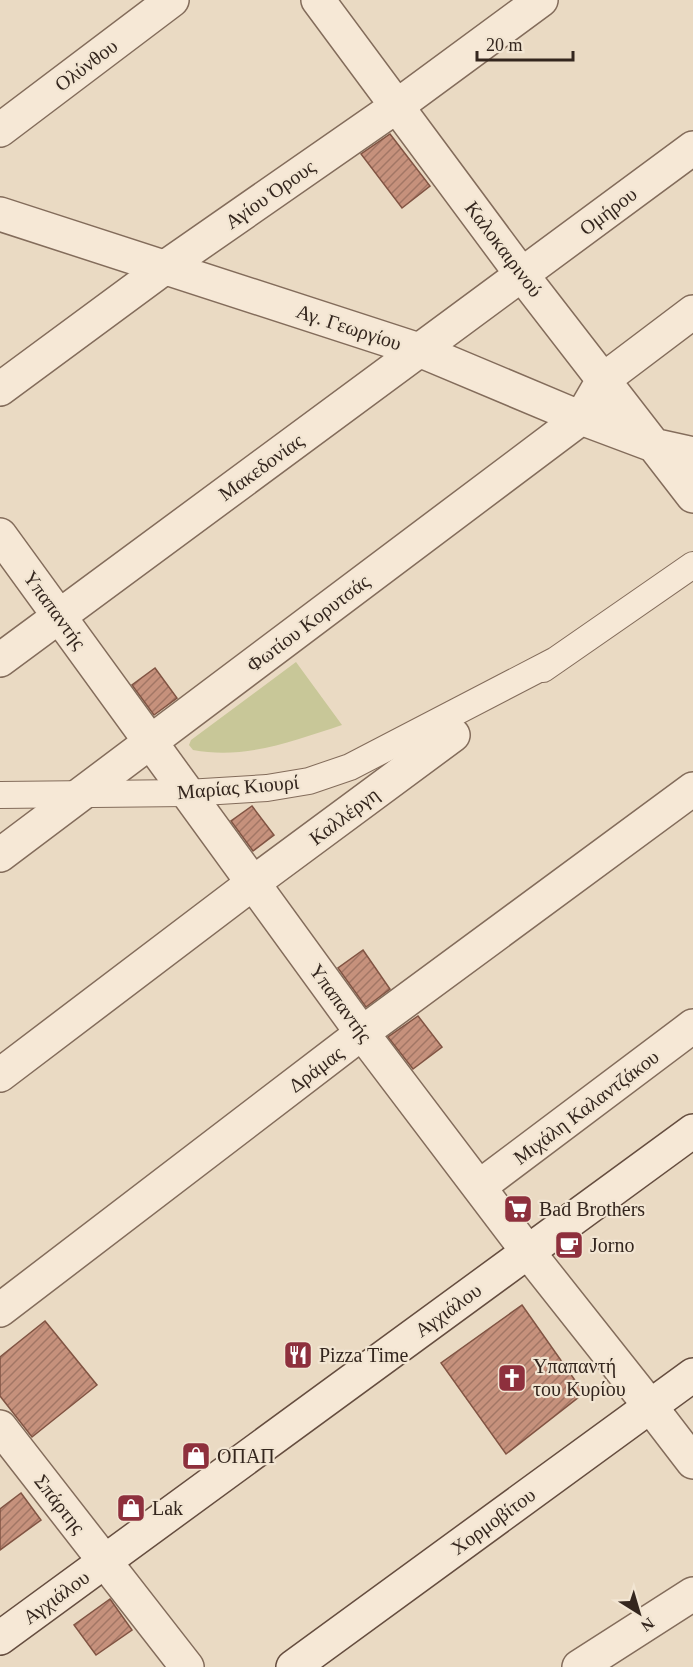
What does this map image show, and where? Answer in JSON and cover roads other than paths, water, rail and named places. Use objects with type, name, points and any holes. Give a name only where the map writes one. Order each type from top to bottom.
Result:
[{"type":"street","name":"Ολύνθου","points":[[0,130],[172,0]]},
{"type":"street","name":"Καλοκαιρινού","points":[[318,0],[522,275],[693,496]]},
{"type":"street","name":"Αγίου Όρους","points":[[0,389],[165,268],[397,105],[541,0]]},
{"type":"street","name":"Ομήρου","points":[[522,275],[693,148]]},
{"type":"street","name":"Αγ. Γεωργίου","points":[[0,214],[419,350],[581,418],[653,445],[693,454]]},
{"type":"street","name":"Μακεδονίας","points":[[0,660],[522,275]]},
{"type":"street","points":[[603,380],[693,312]]},
{"type":"street","name":"Φωτίου Κορυτσάς","points":[[0,855],[581,418],[603,380]]},
{"type":"street","name":"Υπαπαντής","points":[[0,536],[362,1033],[528,1252],[693,1462]]},
{"type":"street","name":"Καλλέργη","points":[[0,1075],[453,735],[556,660],[693,566]]},
{"type":"street","name":"Μαρίας Κιουρί","points":[[0,795],[187,793],[267,789],[309,781],[350,767],[556,660]]},
{"type":"street","name":"Δράμας","points":[[0,1310],[362,1033],[693,789]]},
{"type":"street","name":"Μιχάλη Καλαντζάκου","points":[[478,1187],[693,1026]]},
{"type":"street","name":"Αγχιάλου","points":[[0,1638],[693,1131]]},
{"type":"street","name":"Χορμοβίτου","points":[[293,1667],[693,1375]]},
{"type":"street","name":"Σπάρτης","points":[[0,1427],[187,1667]]},
{"type":"street","points":[[579,1667],[693,1594]]},
{"type":"place","name":"Bad Brothers","points":[[518,1209]]},
{"type":"place","name":"Jorno","points":[[569,1245]]},
{"type":"place","name":"Pizza Time","points":[[298,1355]]},
{"type":"place","name":"Υπαπαντή του Κυρίου","points":[[512,1378]]},
{"type":"place","name":"ΟΠΑΠ","points":[[196,1456]]},
{"type":"place","name":"Lak","points":[[131,1508]]}]
